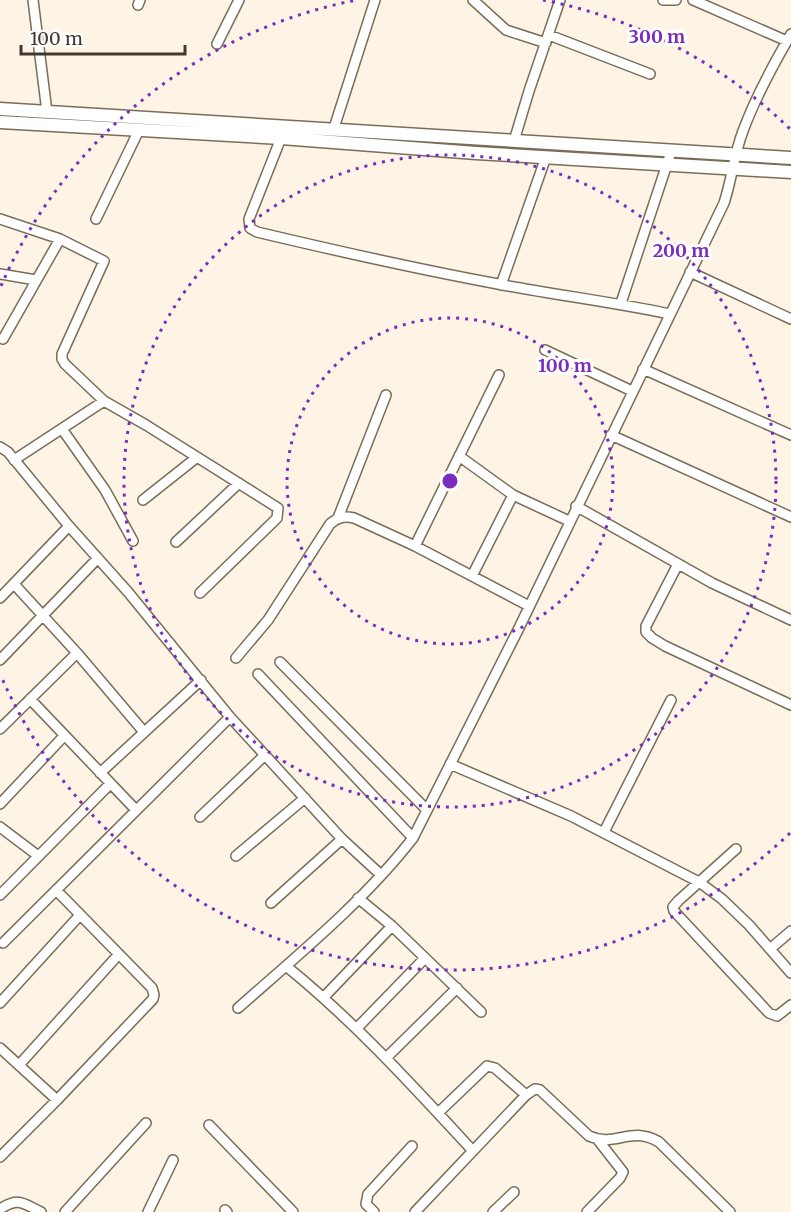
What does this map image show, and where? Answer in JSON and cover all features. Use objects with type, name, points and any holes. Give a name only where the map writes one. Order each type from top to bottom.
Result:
[{"type":"main road","points":[[0,109],[791,158]]},
{"type":"main road","points":[[0,122],[791,172]]},
{"type":"street","points":[[33,0],[46,112]]},
{"type":"street","points":[[217,44],[239,0]]},
{"type":"street","points":[[334,128],[374,0]]},
{"type":"street","points":[[473,0],[506,30],[548,39],[650,74]]},
{"type":"street","points":[[514,141],[528,91],[560,0]]},
{"type":"street","points":[[663,0],[676,0]]},
{"type":"street","points":[[238,1008],[358,898],[413,838],[529,606],[724,203],[734,169],[735,153],[753,107],[789,38],[693,0]]},
{"type":"street","points":[[96,219],[139,130]]},
{"type":"street","points":[[281,138],[249,219],[250,228],[257,232],[391,263],[501,285],[621,303],[670,314]]},
{"type":"street","points":[[621,303],[671,152]]},
{"type":"street","points":[[501,285],[546,157]]},
{"type":"street","points":[[0,219],[60,239],[104,261],[62,354],[62,359],[104,401],[274,504],[279,512],[277,518],[200,592]]},
{"type":"street","points":[[3,339],[60,239]]},
{"type":"street","points":[[690,273],[791,319]]},
{"type":"street","points":[[0,274],[36,280]]},
{"type":"street","points":[[545,350],[632,391]]},
{"type":"street","points":[[643,369],[791,435]]},
{"type":"street","points":[[415,546],[499,375]]},
{"type":"street","points":[[338,518],[386,395]]},
{"type":"street","points":[[14,460],[104,401]]},
{"type":"street","points":[[62,429],[105,490],[134,541]]},
{"type":"street","points":[[611,435],[791,517]]},
{"type":"street","points":[[0,447],[8,452],[230,717],[342,839],[381,875]]},
{"type":"street","points":[[459,456],[513,495],[569,521]]},
{"type":"street","points":[[143,500],[196,458]]},
{"type":"street","points":[[176,542],[239,483]]},
{"type":"street","points":[[472,576],[513,495]]},
{"type":"street","points":[[576,506],[712,583],[791,620]]},
{"type":"street","points":[[236,658],[268,620],[330,524],[344,516],[354,518],[415,546],[529,606]]},
{"type":"street","points":[[0,598],[69,526]]},
{"type":"street","points":[[0,660],[98,558]]},
{"type":"street","points":[[678,564],[646,626],[646,632],[652,639],[665,646],[791,705]]},
{"type":"street","points":[[14,584],[144,732]]},
{"type":"street","points":[[0,729],[77,653]]},
{"type":"street","points":[[280,662],[427,810]]},
{"type":"street","points":[[258,674],[413,838]]},
{"type":"street","points":[[100,773],[201,680]]},
{"type":"street","points":[[30,699],[136,810]]},
{"type":"street","points":[[604,832],[671,700]]},
{"type":"street","points":[[3,943],[230,717]]},
{"type":"street","points":[[0,804],[64,735]]},
{"type":"street","points":[[200,817],[265,755]]},
{"type":"street","points":[[450,764],[604,832],[699,882],[722,899],[749,925],[791,973]]},
{"type":"street","points":[[0,895],[37,855],[111,784]]},
{"type":"street","points":[[236,856],[305,798]]},
{"type":"street","points":[[0,827],[37,855]]},
{"type":"street","points":[[271,903],[342,839]]},
{"type":"street","points":[[736,849],[678,901],[673,907],[674,911],[769,1013],[777,1016],[791,1005]]},
{"type":"street","points":[[0,1157],[153,999],[152,988],[56,890]]},
{"type":"street","points":[[358,898],[392,926],[481,1012]]},
{"type":"street","points":[[0,1003],[80,915]]},
{"type":"street","points":[[324,996],[392,926]]},
{"type":"street","points":[[770,949],[791,931]]},
{"type":"street","points":[[19,1065],[119,954]]},
{"type":"street","points":[[357,1028],[425,958]]},
{"type":"street","points":[[286,966],[324,996],[387,1057],[473,1151]]},
{"type":"street","points":[[387,1057],[457,988]]},
{"type":"street","points":[[0,1063],[4,1051],[57,1100]]},
{"type":"street","points":[[438,1113],[487,1066],[495,1068],[525,1095]]},
{"type":"street","points":[[415,1212],[525,1095],[535,1089],[540,1090],[590,1136],[598,1140],[623,1172],[587,1212]]},
{"type":"street","points":[[65,1212],[146,1123]]},
{"type":"street","points":[[209,1125],[293,1212]]},
{"type":"street","points":[[598,1140],[609,1140],[630,1134],[648,1136],[659,1142],[730,1212]]},
{"type":"street","points":[[375,1212],[366,1204],[368,1194],[412,1146]]},
{"type":"street","points":[[148,1212],[173,1160]]},
{"type":"street","points":[[493,1212],[514,1192]]},
{"type":"street","points":[[0,1209],[13,1201],[41,1212]]}]
